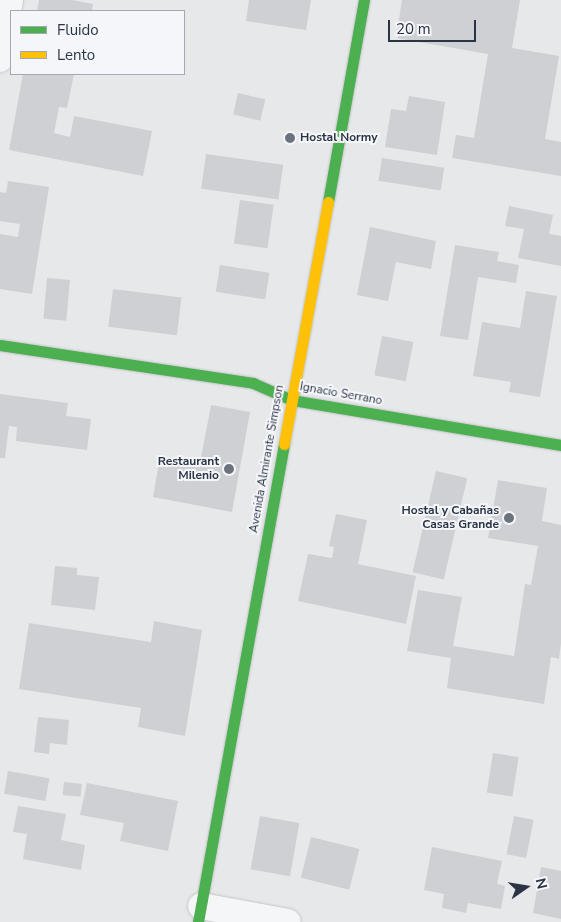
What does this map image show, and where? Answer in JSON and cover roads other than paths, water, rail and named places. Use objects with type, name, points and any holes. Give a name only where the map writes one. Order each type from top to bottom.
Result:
[{"type":"main road","name":"Avenida Almirante Simpson","points":[[199,914],[364,0]]},
{"type":"main road","name":"Ignacio Serrano","points":[[0,346],[253,383],[292,400],[561,445]]},
{"type":"street","points":[[0,59],[10,0]]},
{"type":"street","points":[[199,914],[288,922]]},
{"type":"place","name":"Hostal Normy","points":[[290,138]]},
{"type":"place","name":"Restaurant Milenio","points":[[229,469]]},
{"type":"place","name":"Hostal y Cabañas Casas Grande","points":[[509,518]]}]
